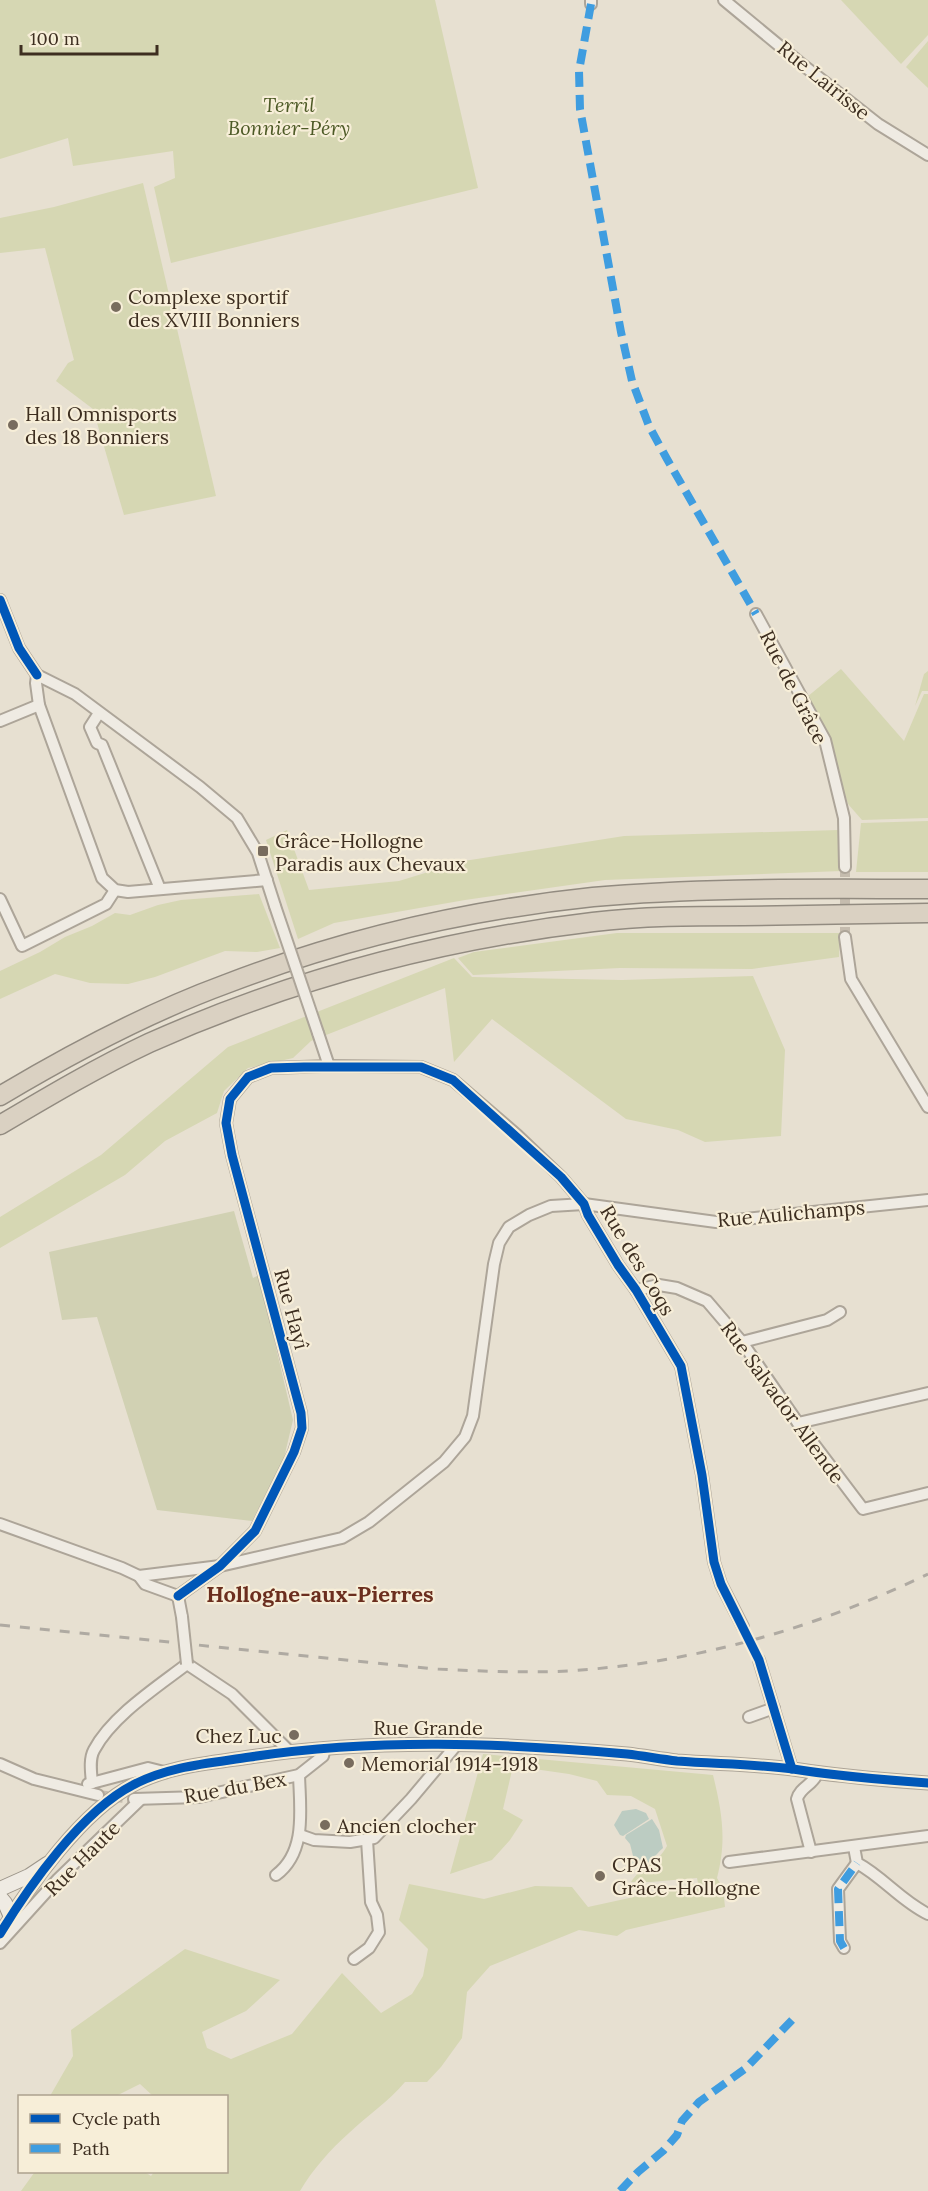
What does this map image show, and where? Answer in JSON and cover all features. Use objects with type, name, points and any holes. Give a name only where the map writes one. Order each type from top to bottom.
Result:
[{"type":"highway","points":[[0,1096],[56,1063],[138,1021],[226,984],[315,954],[403,929],[498,910],[593,897],[688,891],[928,889]]},
{"type":"highway","points":[[0,1125],[68,1084],[170,1035],[234,1008],[409,953],[500,935],[595,922],[688,916],[928,913]]},
{"type":"main road","points":[[0,1889],[29,1876],[47,1864]]},
{"type":"main road","points":[[0,1897],[11,1917]]},
{"type":"street","name":"Rue Lairisse","points":[[724,0],[878,124],[928,155]]},
{"type":"street","points":[[0,600],[19,648],[37,675],[75,694],[200,787],[237,818],[258,853],[329,1066]]},
{"type":"street","name":"Rue de Grâce","points":[[756,614],[825,740],[844,818],[845,867]]},
{"type":"street","points":[[37,675],[39,705],[102,878],[115,891],[128,892],[267,880]]},
{"type":"street","points":[[0,721],[39,705]]},
{"type":"street","points":[[99,713],[90,727],[97,743],[102,745],[160,889]]},
{"type":"street","points":[[0,899],[22,946],[106,904],[115,891]]},
{"type":"street","points":[[845,937],[851,979],[928,1107]]},
{"type":"street","name":"Rue des Coqs","points":[[329,1066],[421,1067],[453,1080],[561,1177],[584,1204],[588,1215],[681,1366],[702,1475],[714,1562],[721,1584],[743,1627]]},
{"type":"street","name":"Rue Hayî","points":[[178,1596],[220,1566],[255,1531],[294,1452],[302,1428],[301,1413],[232,1155],[226,1122],[231,1099],[248,1077],[271,1068],[329,1066]]},
{"type":"street","name":"Rue Aulichamps","points":[[139,1576],[220,1566],[342,1538],[369,1522],[444,1462],[465,1437],[473,1416],[499,1243],[509,1227],[529,1215],[551,1206],[584,1204],[716,1222],[928,1200]]},
{"type":"street","name":"Rue Salvador Allende","points":[[636,1290],[659,1285],[677,1288],[707,1301],[742,1342],[798,1423],[863,1509],[928,1493]]},
{"type":"street","points":[[742,1342],[827,1320],[840,1312]]},
{"type":"street","points":[[798,1423],[928,1393]]},
{"type":"street","points":[[0,1524],[122,1568],[139,1576],[145,1584],[178,1596],[187,1664],[232,1695],[289,1751]]},
{"type":"street","points":[[759,1660],[792,1769]]},
{"type":"street","points":[[93,1783],[91,1767],[93,1752],[113,1725],[142,1698],[187,1664]]},
{"type":"street","points":[[749,1717],[774,1708]]},
{"type":"street","points":[[300,1835],[314,1840],[350,1842],[374,1838],[458,1743]]},
{"type":"street","name":"Rue Grande","points":[[0,1934],[47,1864],[110,1800],[135,1783],[164,1772],[289,1751],[392,1744],[458,1743],[792,1769],[816,1774],[928,1784]]},
{"type":"street","points":[[276,1875],[285,1868],[300,1835],[299,1775],[323,1756],[325,1748]]},
{"type":"street","points":[[0,1764],[34,1779],[98,1795]]},
{"type":"street","points":[[77,1789],[148,1768],[164,1772]]},
{"type":"street","points":[[811,1852],[797,1799],[799,1793],[814,1780],[816,1774]]},
{"type":"street","name":"Rue du Bex","points":[[137,1799],[199,1797],[299,1775]]},
{"type":"street","name":"Rue Haute","points":[[0,1943],[57,1879],[137,1799]]},
{"type":"street","points":[[729,1862],[811,1852],[855,1855],[928,1836]]},
{"type":"street","points":[[354,1959],[369,1948],[379,1932],[377,1915],[371,1902],[367,1840]]},
{"type":"street","points":[[844,1948],[840,1941],[838,1889],[855,1855]]},
{"type":"street","points":[[855,1855],[904,1899],[928,1914]]},
{"type":"green space","name":"Terril Bonnier-Péry","points":[[0,0],[435,0],[478,188],[171,263],[154,187],[175,178],[173,151],[73,166],[68,138],[0,159]]},
{"type":"green space","points":[[841,0],[928,0],[928,35],[901,64]]},
{"type":"green space","points":[[928,41],[928,88],[906,67]]},
{"type":"green space","name":"Complexe sportif des XVIII Bonniers","points":[[143,183],[216,496],[124,515],[93,409],[56,381],[68,363],[74,360],[45,248],[0,253],[0,218],[54,207]]},
{"type":"green space","points":[[841,669],[904,741],[924,694],[928,694],[928,818],[862,820],[848,804],[827,739],[807,697]]},
{"type":"green space","points":[[928,671],[928,691],[922,691],[915,706],[924,674]]},
{"type":"green space","points":[[928,821],[928,872],[856,872],[861,823]]},
{"type":"green space","points":[[287,830],[309,890],[399,881],[464,861],[624,836],[839,830],[842,871],[605,880],[465,900],[334,923],[298,939],[266,840]]},
{"type":"green space","points":[[259,894],[280,948],[257,952],[225,951],[155,977],[128,984],[90,983],[55,974],[0,999],[0,971],[115,913],[130,915],[181,900]]},
{"type":"green space","points":[[617,933],[840,933],[839,957],[752,969],[620,968],[473,975],[458,958],[474,952]]},
{"type":"green space","points":[[454,958],[472,977],[622,980],[753,976],[785,1050],[781,1136],[705,1142],[678,1130],[626,1119],[492,1019],[454,1062],[445,988],[311,1041],[293,1058],[248,1068],[224,1091],[217,1113],[165,1141],[125,1175],[0,1248],[0,1217],[101,1155],[228,1047]]},
{"type":"green space","points":[[234,1211],[253,1278],[259,1275],[293,1420],[284,1458],[252,1521],[157,1510],[97,1317],[62,1320],[49,1252]]},
{"type":"green space","points":[[483,1754],[713,1775],[719,1801],[723,1838],[717,1878],[723,1888],[725,1907],[626,1930],[617,1936],[579,1930],[490,1966],[467,1992],[462,2038],[441,2067],[427,2082],[405,2082],[335,2146],[300,2191],[21,2191],[34,2173],[146,2173],[151,2176],[153,2173],[228,2173],[228,2095],[152,2095],[140,2084],[118,2095],[51,2095],[73,2056],[71,2030],[185,1949],[280,1980],[246,2011],[202,2032],[207,2048],[231,2059],[292,2034],[342,1973],[381,2013],[412,1994],[423,1976],[428,1949],[399,1920],[409,1884],[484,1899],[535,1886],[572,1887],[588,1907],[698,1883],[697,1878],[631,1882],[639,1872],[659,1857],[667,1846],[655,1809],[631,1796],[607,1795],[597,1781],[569,1774],[513,1766],[503,1809],[523,1820],[510,1840],[492,1860],[450,1874]]},
{"type":"shaded area","points":[[636,1809],[646,1813],[649,1819],[623,1836],[620,1835],[614,1825],[622,1811]]},
{"type":"shaded area","points":[[652,1819],[659,1830],[663,1848],[646,1864],[632,1868],[631,1862],[634,1860],[630,1844],[625,1838],[626,1835]]},
{"type":"tunnel","points":[[845,867],[845,937]]},
{"type":"tunnel","points":[[743,1627],[759,1660]]},
{"type":"tunnel","points":[[98,1795],[134,1799]]},
{"type":"railway","points":[[0,1625],[435,1669],[568,1671],[661,1660],[752,1640],[841,1611],[928,1574]]},
{"type":"marked path","points":[[591,4],[579,71],[580,109],[632,381],[649,426],[756,614]]},
{"type":"marked path","points":[[844,1948],[840,1941],[838,1889],[857,1863]]},
{"type":"marked path","points":[[620,2191],[663,2151],[677,2135],[682,2121],[699,2102],[745,2069],[795,2017]]},
{"type":"cycle path","points":[[0,600],[19,648],[37,675]]},
{"type":"cycle path","points":[[178,1596],[220,1566],[255,1531],[294,1452],[302,1428],[301,1413],[232,1155],[226,1123],[230,1099],[248,1077],[271,1068],[421,1067],[453,1080],[561,1177],[584,1204],[588,1215],[681,1366],[702,1475],[714,1562],[721,1584],[759,1660],[792,1769]]},
{"type":"cycle path","points":[[0,1934],[58,1851],[95,1812],[114,1797],[146,1779],[175,1769],[205,1763],[344,1747],[485,1745],[627,1754],[677,1761],[764,1766],[928,1783]]},
{"type":"place","name":"Complexe sportif des XVIII Bonniers","points":[[116,307]]},
{"type":"place","name":"Hall Omnisports des 18 Bonniers","points":[[13,425]]},
{"type":"place","name":"Grâce-Hollogne Paradis aux Chevaux","points":[[263,851]]},
{"type":"place","name":"Chez Luc","points":[[294,1735]]},
{"type":"place","name":"Memorial 1914-1918","points":[[349,1763]]},
{"type":"place","name":"Ancien clocher","points":[[325,1825]]},
{"type":"place","name":"CPAS Grâce-Hollogne","points":[[600,1876]]},
{"type":"district","name":"Hollogne-aux-Pierres","points":[[320,1594]]}]
